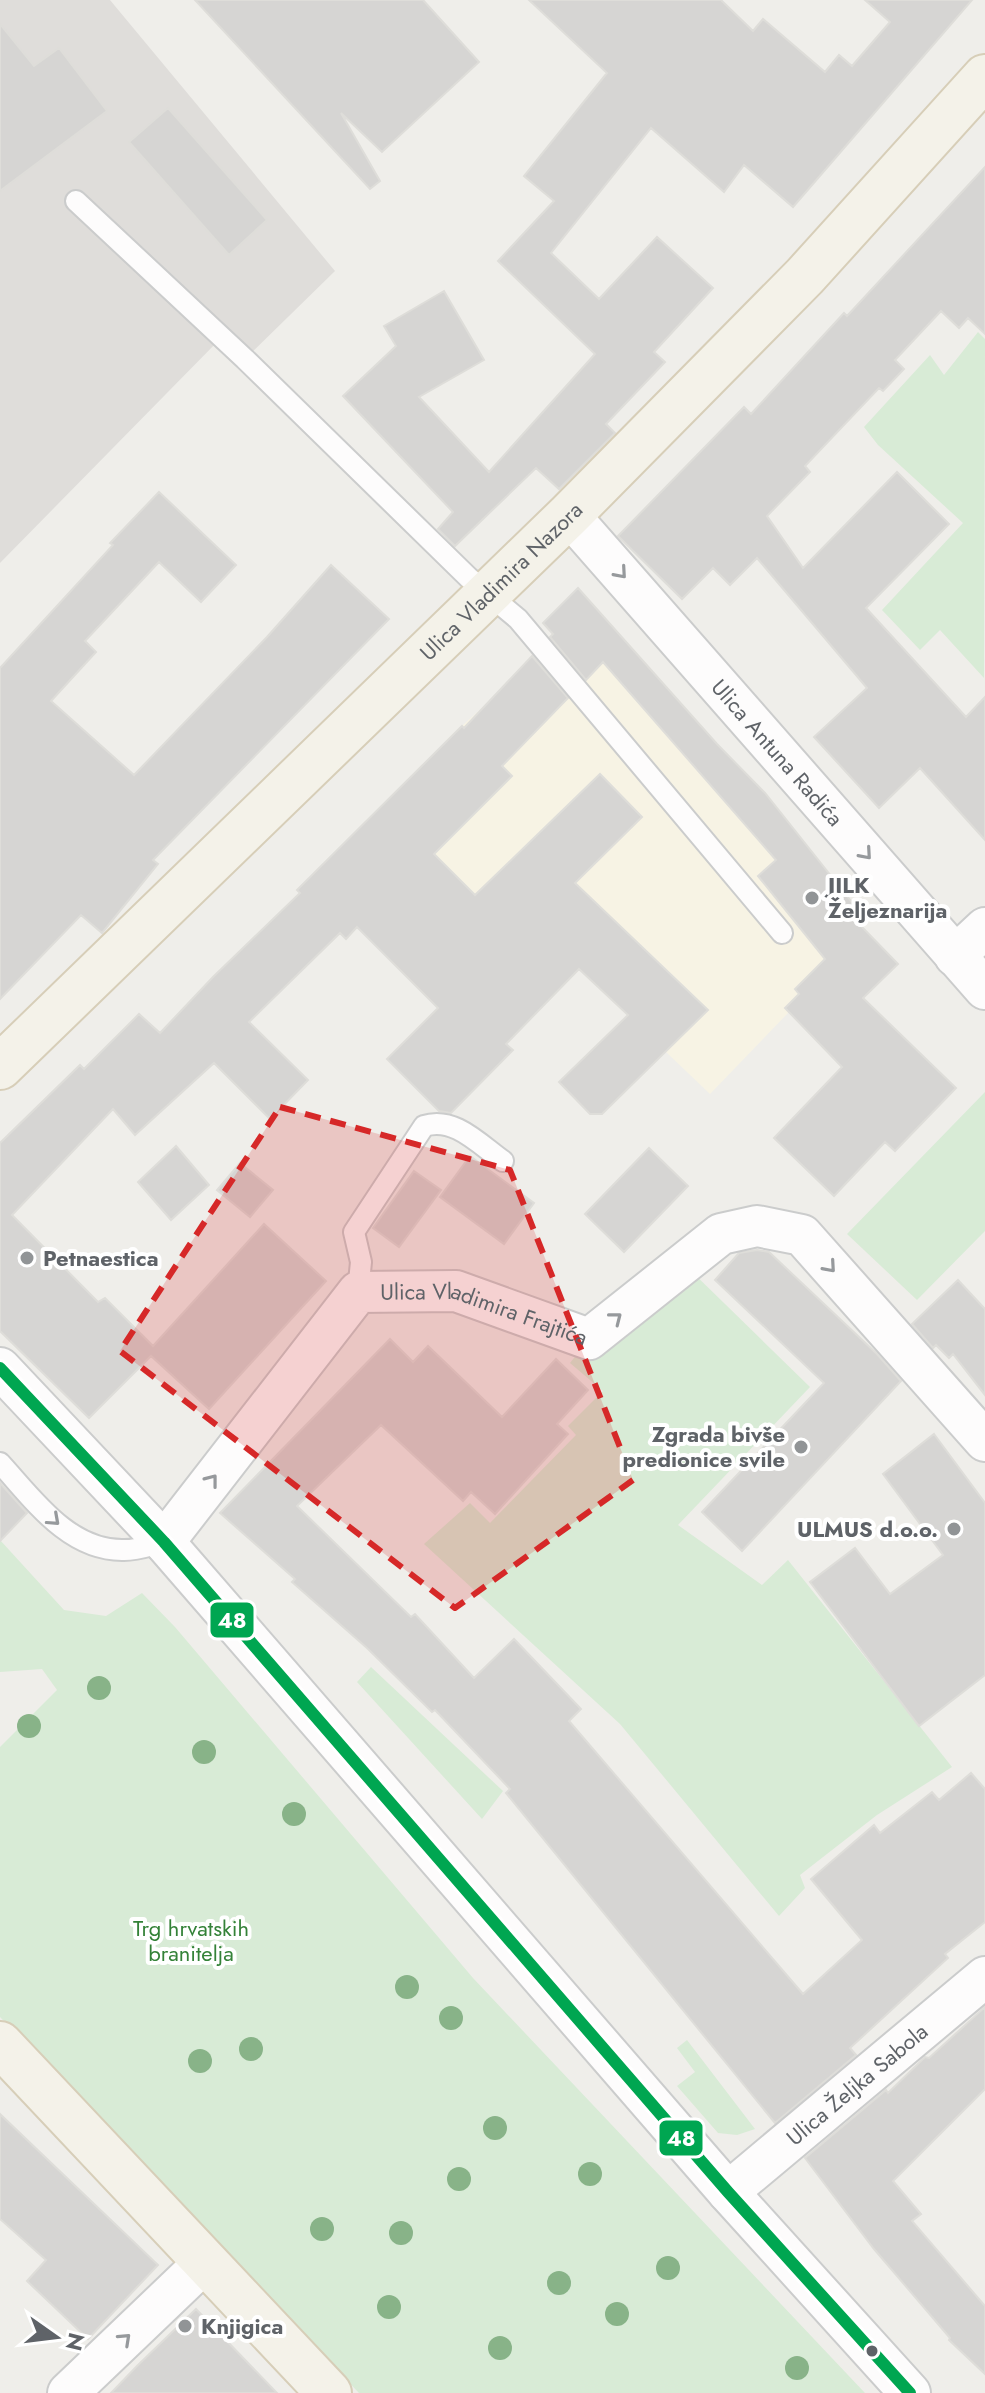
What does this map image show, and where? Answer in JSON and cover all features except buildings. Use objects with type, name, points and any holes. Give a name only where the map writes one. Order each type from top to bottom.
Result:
[{"type":"main road","name":"Ulica Vladimira Nazora","points":[[0,1067],[569,515],[805,276],[985,77]]},
{"type":"main road","points":[[0,2044],[329,2393]]},
{"type":"street","name":"Ulica Antuna Radića","points":[[569,515],[985,989]]},
{"type":"street","points":[[955,956],[985,928]]},
{"type":"street","name":"Ulica Vladimira Frajtića","points":[[164,1542],[358,1292],[456,1291],[589,1339],[721,1234],[757,1226],[802,1235],[985,1441]]},
{"type":"street","points":[[0,1368],[164,1542],[728,2192],[910,2393]]},
{"type":"street","name":"Ulica Željka Sabola","points":[[728,2192],[985,1977]]},
{"type":"street","points":[[68,2393],[206,2261]]},
{"type":"lane","points":[[76,201],[245,359],[488,595],[518,619],[782,933]]},
{"type":"lane","points":[[358,1292],[361,1262],[354,1232],[424,1126],[438,1121],[453,1126],[503,1161]]},
{"type":"lane","points":[[0,1463],[56,1524],[91,1546],[123,1551],[164,1542]]},
{"type":"highlighted area","points":[[280,1107],[510,1170],[633,1480],[455,1608],[120,1351]]},
{"type":"shaded area","points":[[0,0],[110,0],[335,271],[245,359],[221,338],[0,563]]},
{"type":"shaded area","points":[[578,588],[717,744],[769,797],[866,920],[861,926],[898,964],[789,1012],[710,1094],[532,924],[498,918],[434,854],[511,776],[462,726],[557,640],[543,623]]},
{"type":"green space","points":[[978,332],[985,339],[984,678],[940,630],[920,650],[882,610],[963,523],[878,445],[864,427],[930,355],[944,375]]},
{"type":"green space","points":[[985,1092],[985,1231],[917,1300],[847,1234]]},
{"type":"green space","points":[[684,1264],[810,1387],[678,1525],[762,1585],[788,1560],[952,1767],[877,1815],[800,1875],[805,1888],[779,1916],[620,1724],[424,1544],[470,1503],[490,1523],[576,1435],[568,1426],[603,1391],[570,1363],[589,1339]]},
{"type":"green space","name":"Trg hrvatskih branitelja","points":[[0,1540],[64,1610],[106,1616],[142,1593],[175,1627],[473,1978],[865,2393],[359,2393],[0,2017],[0,1747],[57,1690],[42,1669],[0,1672]]},
{"type":"green space","points":[[371,1667],[503,1791],[482,1819],[357,1682]]},
{"type":"green space","points":[[687,2040],[755,2129],[737,2135],[718,2133],[677,2086],[695,2072],[677,2048]]},
{"type":"transit line","name":"48","points":[[0,1368],[164,1542],[728,2192],[910,2393]]},
{"type":"place","name":"JILK Željeznarija","points":[[812,898]]},
{"type":"place","name":"Petnaestica","points":[[27,1258]]},
{"type":"place","name":"Zgrada bivše predionice svile","points":[[801,1447]]},
{"type":"place","name":"ULMUS d.o.o.","points":[[954,1529]]},
{"type":"place","name":"Knjigica","points":[[185,2326]]}]
